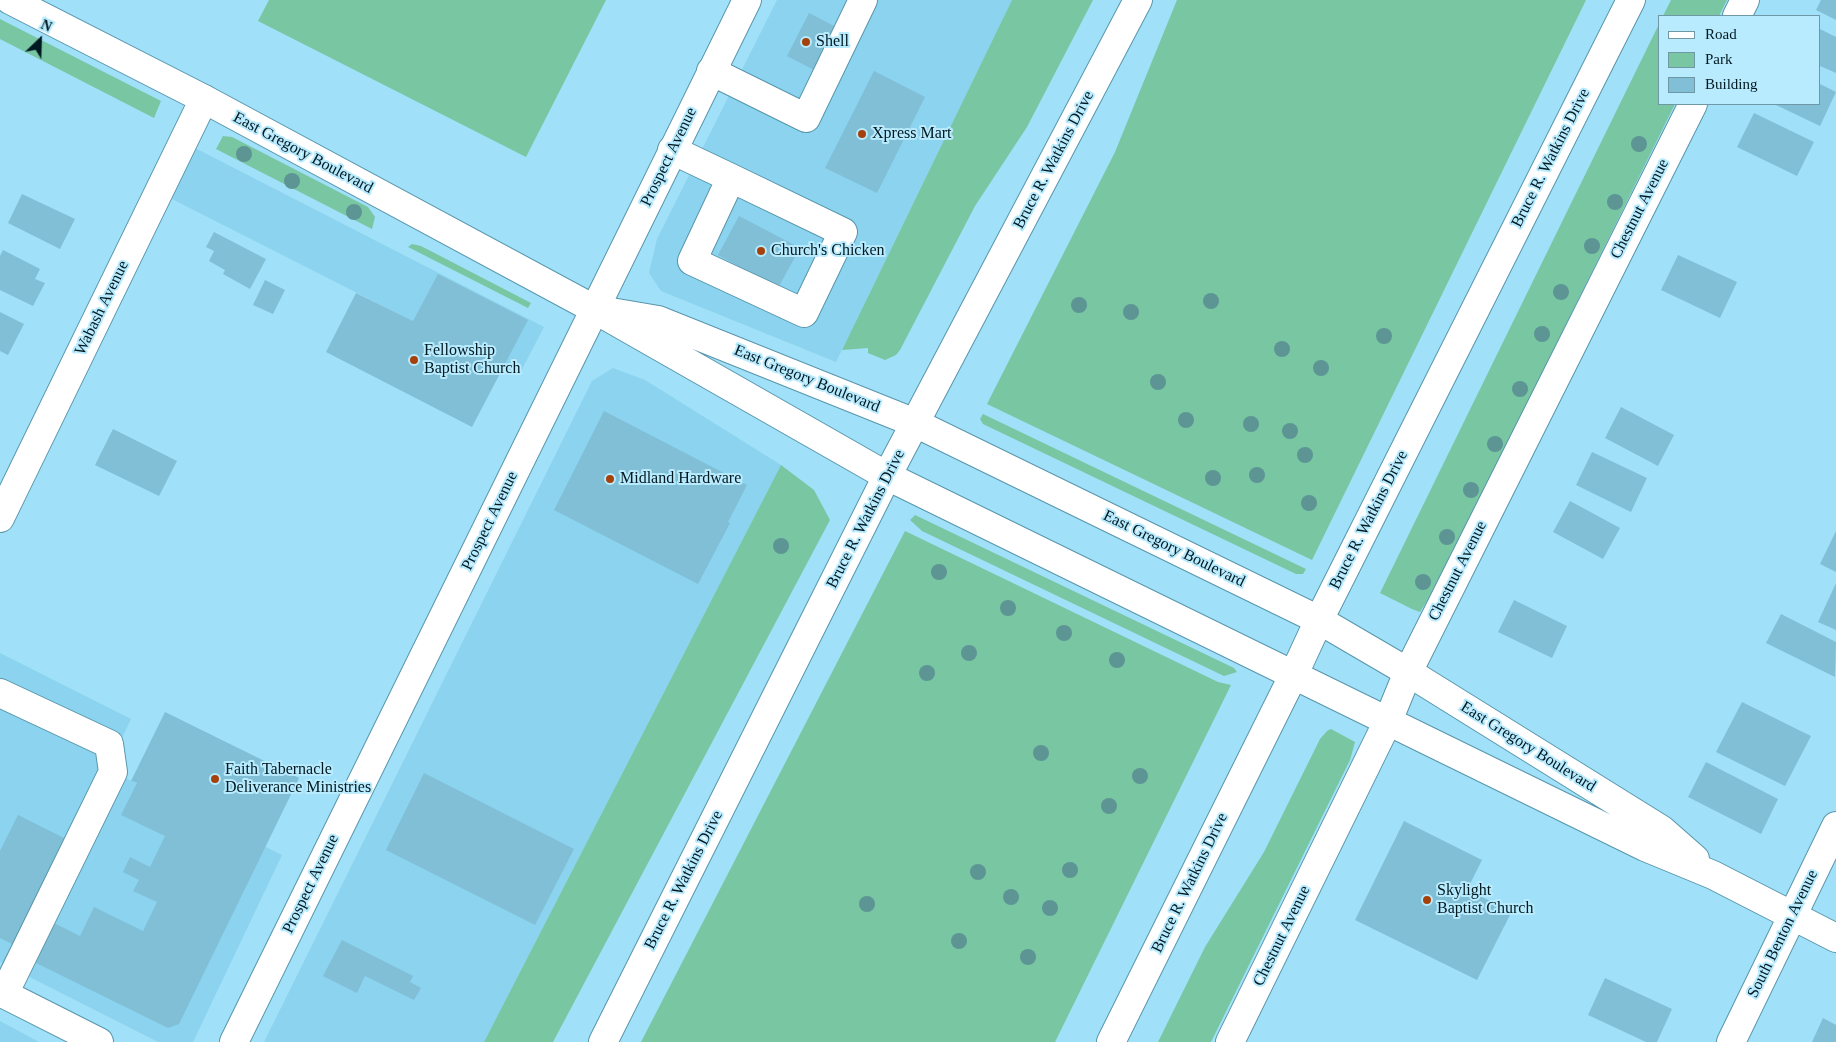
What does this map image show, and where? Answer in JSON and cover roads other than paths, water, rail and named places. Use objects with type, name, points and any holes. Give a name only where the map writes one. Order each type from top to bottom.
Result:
[{"type":"main road","name":"East Gregory Boulevard","points":[[10,0],[204,99],[594,309],[887,476],[1645,847],[1713,875],[1836,938]]},
{"type":"main road","name":"Prospect Avenue","points":[[234,1042],[747,0]]},
{"type":"main road","points":[[711,71],[806,118],[863,0]]},
{"type":"main road","name":"Bruce R. Watkins Drive","points":[[603,1042],[887,476],[1138,0]]},
{"type":"main road","name":"Bruce R. Watkins Drive","points":[[1111,1042],[1319,620],[1631,0]]},
{"type":"main road","points":[[1738,15],[1745,0]]},
{"type":"main road","name":"Wabash Avenue","points":[[0,518],[204,99]]},
{"type":"main road","name":"Chestnut Avenue","points":[[1230,1042],[1388,721],[1408,672],[1692,105]]},
{"type":"main road","points":[[672,150],[732,178],[843,232],[804,313],[692,261],[732,178]]},
{"type":"main road","name":"East Gregory Boulevard","points":[[594,309],[658,320],[915,423],[1319,620],[1408,672],[1662,830],[1713,875]]},
{"type":"main road","points":[[0,693],[109,744],[112,772],[2,993],[99,1042]]},
{"type":"main road","name":"South Benton Avenue","points":[[1731,1042],[1836,826]]},
{"type":"place","name":"Shell","points":[[806,42]]},
{"type":"place","name":"Xpress Mart","points":[[862,134]]},
{"type":"place","name":"Church's Chicken","points":[[761,251]]},
{"type":"place","name":"Fellowship Baptist Church","points":[[414,360]]},
{"type":"place","name":"Midland Hardware","points":[[610,479]]},
{"type":"place","name":"Faith Tabernacle Deliverance Ministries","points":[[215,779]]},
{"type":"place","name":"Skylight Baptist Church","points":[[1427,900]]}]
